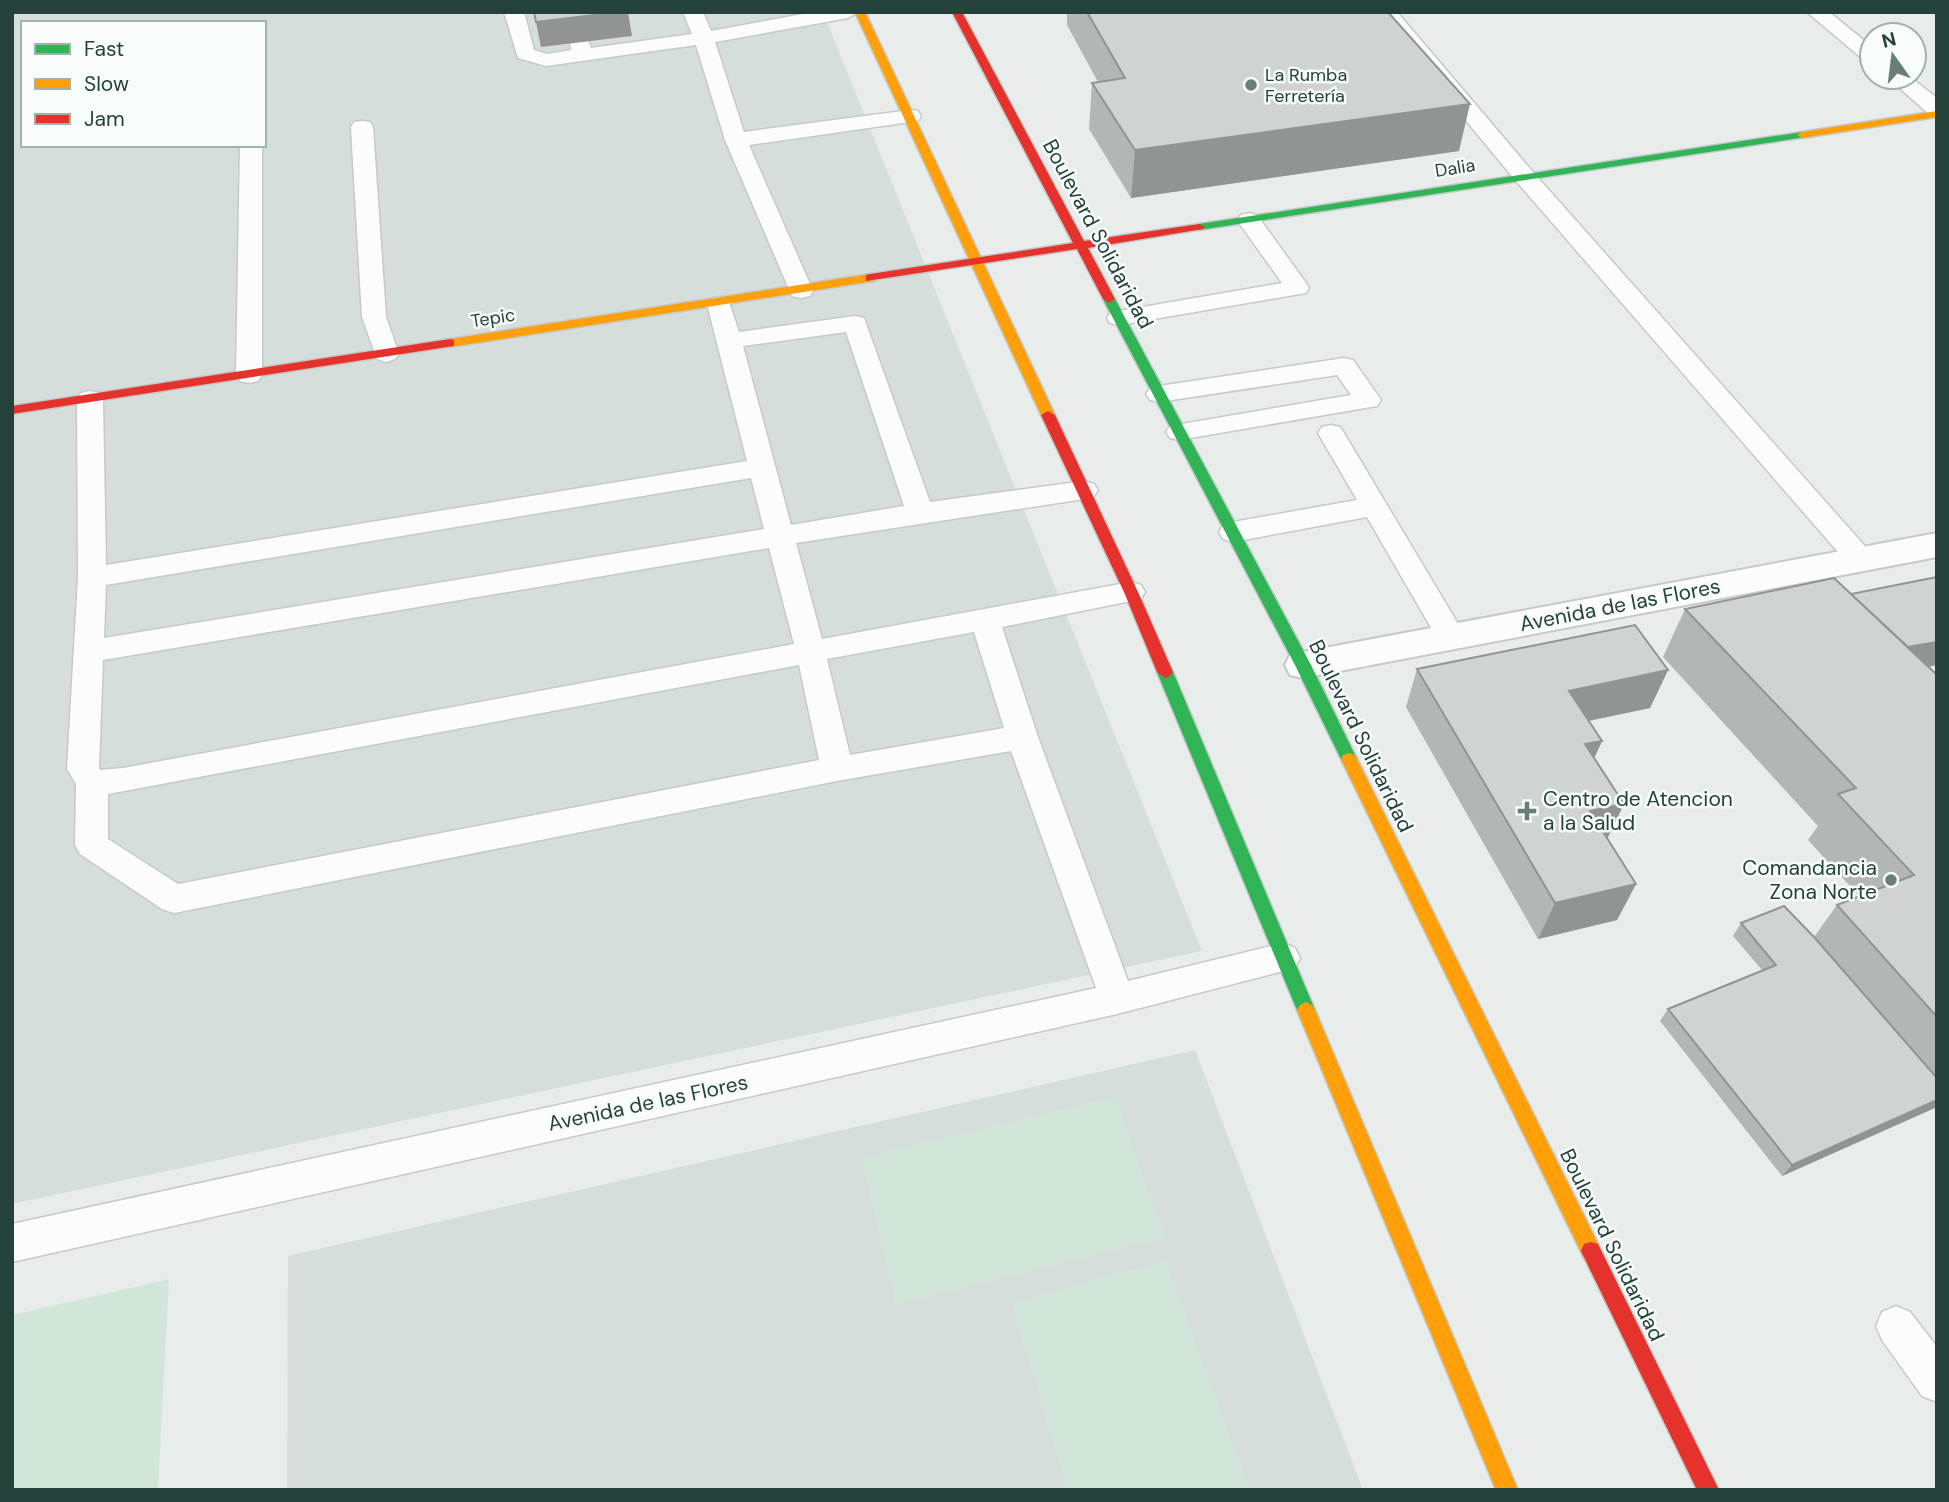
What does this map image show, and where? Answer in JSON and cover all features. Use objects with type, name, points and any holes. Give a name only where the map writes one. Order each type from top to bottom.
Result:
[{"type":"main road","points":[[860,12],[1131,592],[1507,1490]]},
{"type":"main road","name":"Boulevard Solidaridad","points":[[957,12],[1303,665],[1708,1490]]},
{"type":"main road","name":"Dalia","points":[[979,263],[1937,112]]},
{"type":"main road","name":"Tepic","points":[[12,411],[979,263]]},
{"type":"street","name":"Avenida de las Flores","points":[[1303,665],[1937,545]]},
{"type":"lane","points":[[514,12],[525,54],[546,60],[581,48],[704,38],[848,12]]},
{"type":"lane","points":[[693,12],[704,38],[736,140],[801,291]]},
{"type":"lane","points":[[1386,12],[1524,176],[1861,560]]},
{"type":"lane","points":[[1817,12],[1858,46]]},
{"type":"lane","points":[[1913,91],[1937,112]]},
{"type":"lane","points":[[736,140],[910,116]]},
{"type":"lane","points":[[362,127],[374,317],[386,354]]},
{"type":"lane","points":[[249,375],[251,147]]},
{"type":"lane","points":[[1119,318],[1297,288],[1249,220]]},
{"type":"lane","points":[[719,304],[778,537],[811,653],[837,769]]},
{"type":"lane","points":[[729,341],[855,323],[920,513]]},
{"type":"lane","points":[[1159,394],[1344,366],[1368,400],[1179,432]]},
{"type":"lane","points":[[90,399],[92,577],[83,769],[92,783],[92,845],[174,899],[837,769],[1022,737]]},
{"type":"lane","points":[[1331,433],[1372,507],[1451,637]]},
{"type":"lane","points":[[92,577],[762,467]]},
{"type":"lane","points":[[90,651],[920,513],[1084,490]]},
{"type":"lane","points":[[1233,532],[1372,507]]},
{"type":"lane","points":[[92,783],[123,780],[1131,592]]},
{"type":"lane","points":[[985,620],[1022,737],[1116,999]]},
{"type":"lane","name":"Avenida de las Flores","points":[[12,1243],[1116,999],[1283,958]]},
{"type":"lane","points":[[1896,1326],[1937,1381]]},
{"type":"shaded area","points":[[12,12],[823,12],[1202,951],[12,1204]]},
{"type":"shaded area","points":[[1195,1050],[1363,1490],[287,1490],[288,1256]]},
{"type":"green space","points":[[1115,1097],[1164,1237],[896,1304],[862,1158]]},
{"type":"green space","points":[[1165,1261],[1249,1490],[1068,1490],[1012,1303]]},
{"type":"green space","points":[[169,1279],[158,1490],[12,1490],[12,1315]]},
{"type":"building","points":[[534,12],[619,12],[536,22]]},
{"type":"building","name":"La Rumba Ferretería","points":[[1087,12],[1388,12],[1470,104],[1135,150],[1092,83],[1125,78]]},
{"type":"building","points":[[1937,577],[1937,642],[1908,647],[1851,594]]},
{"type":"building","points":[[1834,578],[1937,675],[1937,1017],[1837,905],[1914,875],[1838,794],[1856,788],[1685,609]]},
{"type":"building","name":"Centro de Atencion a la Salud","points":[[1635,625],[1668,670],[1569,691],[1602,741],[1585,744],[1624,804],[1590,811],[1636,884],[1555,903],[1417,669]]},
{"type":"building","points":[[1784,906],[1937,1078],[1937,1100],[1792,1165],[1668,1009],[1776,965],[1741,923]]},
{"type":"traffic: fast","points":[[1199,227],[1802,135]]},
{"type":"traffic: fast","points":[[1109,299],[1303,665],[1349,759]]},
{"type":"traffic: fast","points":[[1165,672],[1306,1010]]},
{"type":"traffic: slow","points":[[860,12],[1048,415]]},
{"type":"traffic: slow","points":[[1802,135],[1937,114]]},
{"type":"traffic: slow","points":[[450,343],[870,278]]},
{"type":"traffic: slow","points":[[1349,759],[1591,1251]]},
{"type":"traffic: slow","points":[[1306,1010],[1507,1490]]},
{"type":"traffic: jam","points":[[957,12],[1109,299]]},
{"type":"traffic: jam","points":[[870,278],[1199,227]]},
{"type":"traffic: jam","points":[[12,410],[450,343]]},
{"type":"traffic: jam","points":[[1048,415],[1131,592],[1165,672]]},
{"type":"traffic: jam","points":[[1591,1251],[1708,1490]]},
{"type":"place","name":"La Rumba Ferretería","points":[[1251,85]]},
{"type":"place","name":"Centro de Atencion a la Salud","points":[[1527,811]]},
{"type":"place","name":"Comandancia Zona Norte","points":[[1891,880]]}]
